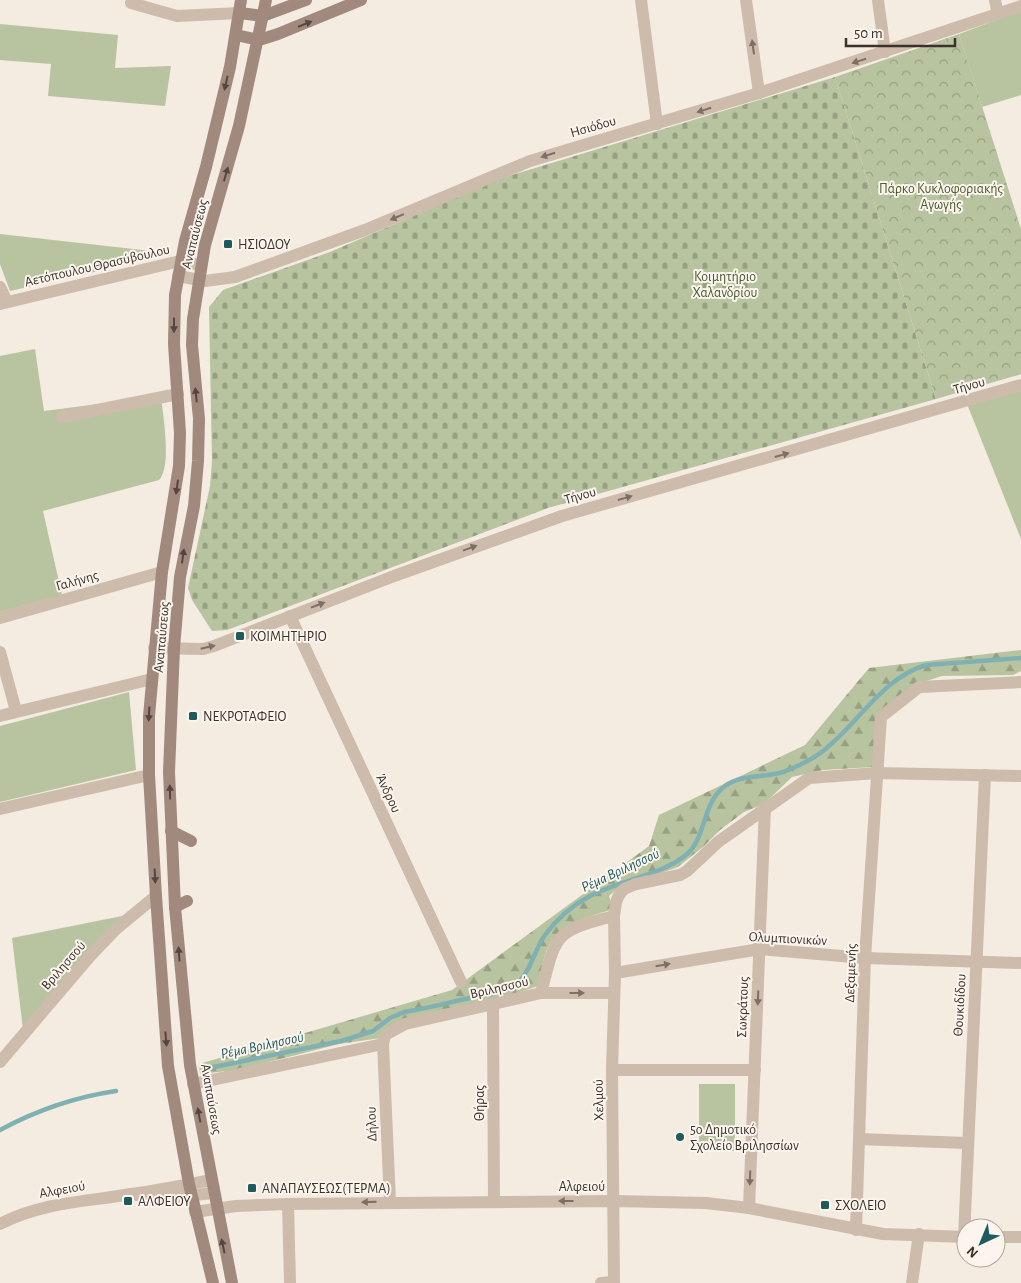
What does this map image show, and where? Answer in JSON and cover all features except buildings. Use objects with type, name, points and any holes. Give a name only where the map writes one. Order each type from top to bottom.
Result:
[{"type":"main road","name":"Αναπαύσεως","points":[[232,1283],[193,1084],[183,996],[170,831],[169,772],[174,648],[182,560],[197,477],[199,419],[192,335],[198,280],[200,265],[239,126],[259,40],[266,0]]},
{"type":"main road","points":[[241,6],[263,16],[306,0]]},
{"type":"main road","points":[[236,36],[259,40],[303,26],[361,0]]},
{"type":"main road","name":"Αναπαύσεως","points":[[212,1283],[190,1190],[168,1066],[149,775],[149,716],[162,572],[178,474],[180,433],[174,322],[178,276],[180,261],[206,167],[241,6]]},
{"type":"main road","points":[[170,831],[191,841]]},
{"type":"main road","points":[[176,907],[188,901]]},
{"type":"street","points":[[641,0],[657,124]]},
{"type":"street","points":[[746,0],[759,93]]},
{"type":"street","points":[[878,0],[885,52]]},
{"type":"street","points":[[996,0],[998,15]]},
{"type":"street","points":[[131,3],[178,16],[241,6]]},
{"type":"street","name":"Ησιόδου","points":[[178,276],[198,280],[235,277],[373,227],[502,171],[591,142],[759,93],[1021,6]]},
{"type":"street","name":"Αετόπουλου Θρασύβουλου","points":[[4,303],[180,261],[200,265]]},
{"type":"street","points":[[0,287],[4,303]]},
{"type":"street","name":"Τήνου","points":[[154,648],[203,649],[214,646],[471,547],[562,516],[1021,386]]},
{"type":"street","points":[[62,417],[178,394]]},
{"type":"street","name":"Γαλήνης","points":[[0,618],[162,572]]},
{"type":"street","name":"Άνδρου","points":[[290,616],[461,982]]},
{"type":"street","points":[[0,652],[16,712]]},
{"type":"street","points":[[0,716],[152,678]]},
{"type":"street","name":"Δεξαμενής","points":[[856,1230],[865,958],[881,717],[919,687],[1021,682]]},
{"type":"street","points":[[614,916],[616,902],[624,889],[636,884],[687,872],[718,842],[809,778],[876,773],[1021,776]]},
{"type":"street","points":[[0,809],[149,775]]},
{"type":"street","name":"Θουκιδίδου","points":[[965,1218],[967,1143],[985,775]]},
{"type":"street","name":"Σωκράτους","points":[[749,1208],[766,807]]},
{"type":"street","name":"Βριλησσού","points":[[2,1056],[116,929],[156,896]]},
{"type":"street","name":"Βριλησσού","points":[[383,1044],[385,1035],[399,1026],[541,993],[552,949],[558,940],[580,925],[614,916]]},
{"type":"street","name":"Χελμού","points":[[614,916],[616,973],[612,1070],[615,1201],[614,1283]]},
{"type":"street","name":"Ολυμπιονικών","points":[[616,973],[760,949],[865,958],[1021,963]]},
{"type":"street","points":[[541,993],[614,993]]},
{"type":"street","name":"Θήρας","points":[[493,1005],[494,1202]]},
{"type":"street","points":[[193,1084],[383,1044]]},
{"type":"street","name":"Δήλου","points":[[383,1044],[390,1202]]},
{"type":"street","points":[[612,1070],[755,1070]]},
{"type":"street","points":[[859,1139],[967,1143]]},
{"type":"street","name":"Αλφειού","points":[[0,1224],[24,1212],[42,1207],[132,1194],[160,1199],[190,1190],[211,1180]]},
{"type":"street","name":"Αλφειού","points":[[190,1190],[213,1193]]},
{"type":"street","name":"Αλφειού","points":[[195,1212],[216,1208],[288,1204],[615,1201],[706,1204],[749,1208],[883,1234],[956,1236]]},
{"type":"street","points":[[288,1204],[290,1283]]},
{"type":"street","points":[[912,1283],[919,1234]]},
{"type":"street","points":[[1006,1237],[1021,1237]]},
{"type":"street","points":[[601,1283],[614,1283]]},
{"type":"green space","points":[[1021,11],[1021,95],[982,107],[959,34]]},
{"type":"green space","points":[[0,24],[118,35],[115,68],[171,66],[165,106],[48,96],[51,64],[0,60]]},
{"type":"green space","name":"Πάρκο Κυκλοφοριακής Αγωγής","points":[[959,34],[1021,229],[1021,374],[936,399],[835,77]]},
{"type":"green space","name":"Κοιμητήριο Χαλανδρίου","points":[[835,77],[936,399],[548,508],[227,630],[212,631],[192,600],[188,588],[210,486],[212,461],[209,307],[223,290],[330,252],[499,179]]},
{"type":"green space","points":[[0,234],[160,252],[103,270],[10,291],[0,264]]},
{"type":"green space","points":[[35,349],[44,411],[161,396],[166,440],[165,464],[159,480],[43,511],[62,595],[0,612],[0,356]]},
{"type":"green space","points":[[1021,391],[1021,539],[967,404]]},
{"type":"green space","points":[[1021,650],[1021,671],[1013,675],[942,676],[911,686],[880,717],[873,767],[823,770],[792,777],[764,804],[744,812],[720,830],[703,847],[678,867],[616,890],[609,896],[613,909],[578,921],[554,937],[545,954],[538,986],[381,1038],[339,1044],[237,1070],[200,1074],[199,1064],[452,990],[649,846],[659,815],[805,745],[869,668]]},
{"type":"green space","points":[[129,692],[136,770],[0,802],[0,726]]},
{"type":"green space","points":[[127,915],[23,1029],[12,938]]},
{"type":"green space","points":[[699,1084],[735,1084],[735,1151],[699,1150]]},
{"type":"waterway","name":"Ρέμα Βριλησσού","points":[[204,1069],[341,1041],[373,1031],[390,1018],[404,1012],[497,993],[511,988],[527,971],[545,935],[571,908],[601,891],[666,867],[687,854],[698,839],[712,802],[718,793],[731,782],[783,772],[814,757],[836,740],[883,691],[910,671],[926,665],[1021,658]]},
{"type":"waterway","name":"Ρέμα Βριλησσού","points":[[0,1130],[56,1105],[116,1091]]},
{"type":"place","name":"ΗΣΙΟΔΟΥ","points":[[228,244]]},
{"type":"place","name":"ΚΟΙΜΗΤΗΡΙΟ","points":[[240,636]]},
{"type":"place","name":"ΝΕΚΡΟΤΑΦΕΙΟ","points":[[193,716]]},
{"type":"place","name":"5ο Δημοτικό Σχολείο Βριλησσίων","points":[[680,1137]]},
{"type":"place","name":"ΑΝΑΠΑΥΣΕΩΣ(ΤΕΡΜΑ)","points":[[252,1188]]},
{"type":"place","name":"ΑΛΦΕΙΟΥ","points":[[128,1201]]},
{"type":"place","name":"ΣΧΟΛΕΙΟ","points":[[825,1205]]}]
